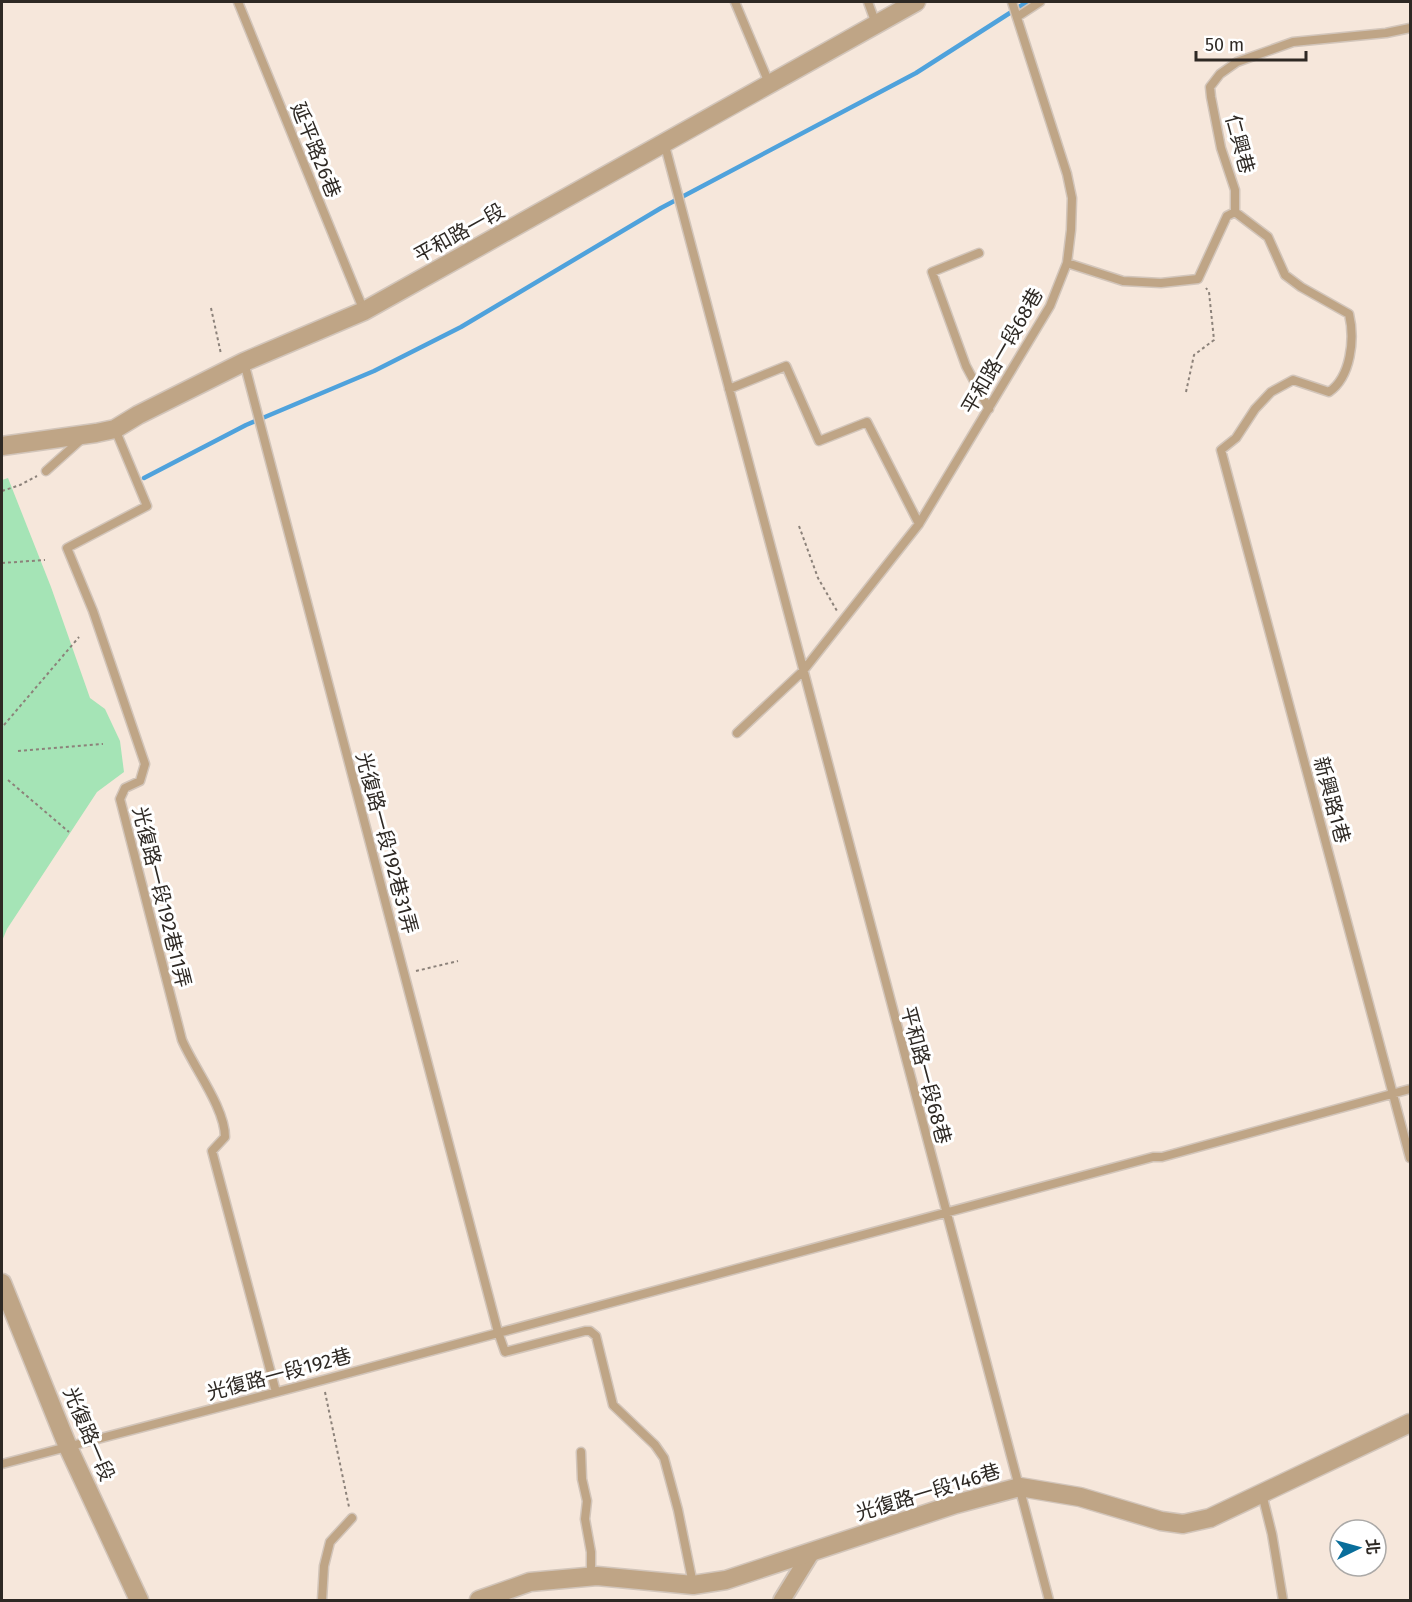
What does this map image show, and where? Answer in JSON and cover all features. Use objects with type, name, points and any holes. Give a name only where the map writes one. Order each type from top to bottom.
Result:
[{"type":"street","name":"平和路一段","points":[[2,446],[115,429],[225,371],[364,311],[916,2]]},
{"type":"street","name":"光復路一段","points":[[2,1283],[69,1447],[138,1600]]},
{"type":"street","name":"光復路一段146巷","points":[[479,1600],[530,1582],[591,1577],[693,1585],[726,1580],[956,1504],[1020,1487],[1080,1497],[1161,1521],[1183,1524],[1210,1518],[1410,1424]]},
{"type":"street","points":[[782,1600],[811,1553]]},
{"type":"lane","name":"延平路26巷","points":[[238,2],[364,311]]},
{"type":"lane","points":[[735,2],[769,83]]},
{"type":"lane","points":[[868,2],[876,24]]},
{"type":"lane","name":"平和路一段68巷","points":[[803,671],[920,524],[1050,306],[1067,263],[1072,198],[1067,174],[1012,2]]},
{"type":"lane","points":[[1017,17],[1041,2]]},
{"type":"lane","name":"仁興巷","points":[[1235,212],[1235,190],[1221,148],[1211,97],[1210,87],[1220,75],[1237,62],[1293,42],[1386,33],[1410,28]]},
{"type":"lane","name":"平和路一段68巷","points":[[664,142],[1049,1600]]},
{"type":"lane","points":[[1067,263],[1123,281],[1161,283],[1198,279],[1227,216],[1235,212]]},
{"type":"lane","name":"新興路1巷","points":[[1235,212],[1268,237],[1285,275],[1349,314],[1352,327],[1347,368],[1338,385],[1329,392],[1293,380],[1271,392],[1255,409],[1236,438],[1221,450],[1410,1158]]},
{"type":"lane","points":[[979,253],[932,272],[966,366],[989,409]]},
{"type":"lane","name":"光復路一段192巷31弄","points":[[244,362],[498,1332]]},
{"type":"lane","points":[[729,389],[786,366],[819,441],[867,422],[920,524]]},
{"type":"lane","name":"光復路一段192巷11弄","points":[[115,429],[147,506],[67,548],[93,611],[145,764],[140,781],[125,788],[120,799],[182,1040],[217,1104],[225,1128],[225,1137],[212,1151],[276,1392]]},
{"type":"lane","points":[[46,471],[87,435]]},
{"type":"lane","points":[[737,733],[803,671]]},
{"type":"lane","name":"光復路一段192巷","points":[[2,1464],[945,1212],[1153,1157],[1162,1157],[1410,1089]]},
{"type":"lane","points":[[498,1332],[505,1352],[585,1331],[590,1331],[596,1336],[613,1405],[655,1445],[664,1458],[678,1510],[693,1585]]},
{"type":"lane","points":[[580,1452],[582,1479],[587,1501],[585,1519],[591,1552],[591,1577]]},
{"type":"lane","points":[[1262,1494],[1272,1534],[1283,1600]]},
{"type":"lane","points":[[322,1600],[324,1566],[330,1542],[352,1518]]},
{"type":"path","points":[[1186,392],[1194,355],[1214,340],[1209,292],[1198,279]]},
{"type":"path","points":[[211,308],[225,371]]},
{"type":"path","points":[[2,491],[20,485],[46,471]]},
{"type":"path","points":[[799,526],[818,579],[842,621]]},
{"type":"path","points":[[2,563],[45,560]]},
{"type":"path","points":[[4,724],[78,637]]},
{"type":"path","points":[[18,751],[103,744]]},
{"type":"path","points":[[8,780],[69,832]]},
{"type":"path","points":[[404,974],[458,961]]},
{"type":"path","points":[[323,1380],[352,1518]]},
{"type":"green space","points":[[8,478],[51,587],[90,698],[105,709],[120,741],[124,772],[97,792],[7,929],[2,941],[2,480]]},
{"type":"waterway","points":[[144,478],[246,425],[374,371],[461,327],[661,208],[916,73],[1027,2]]}]
